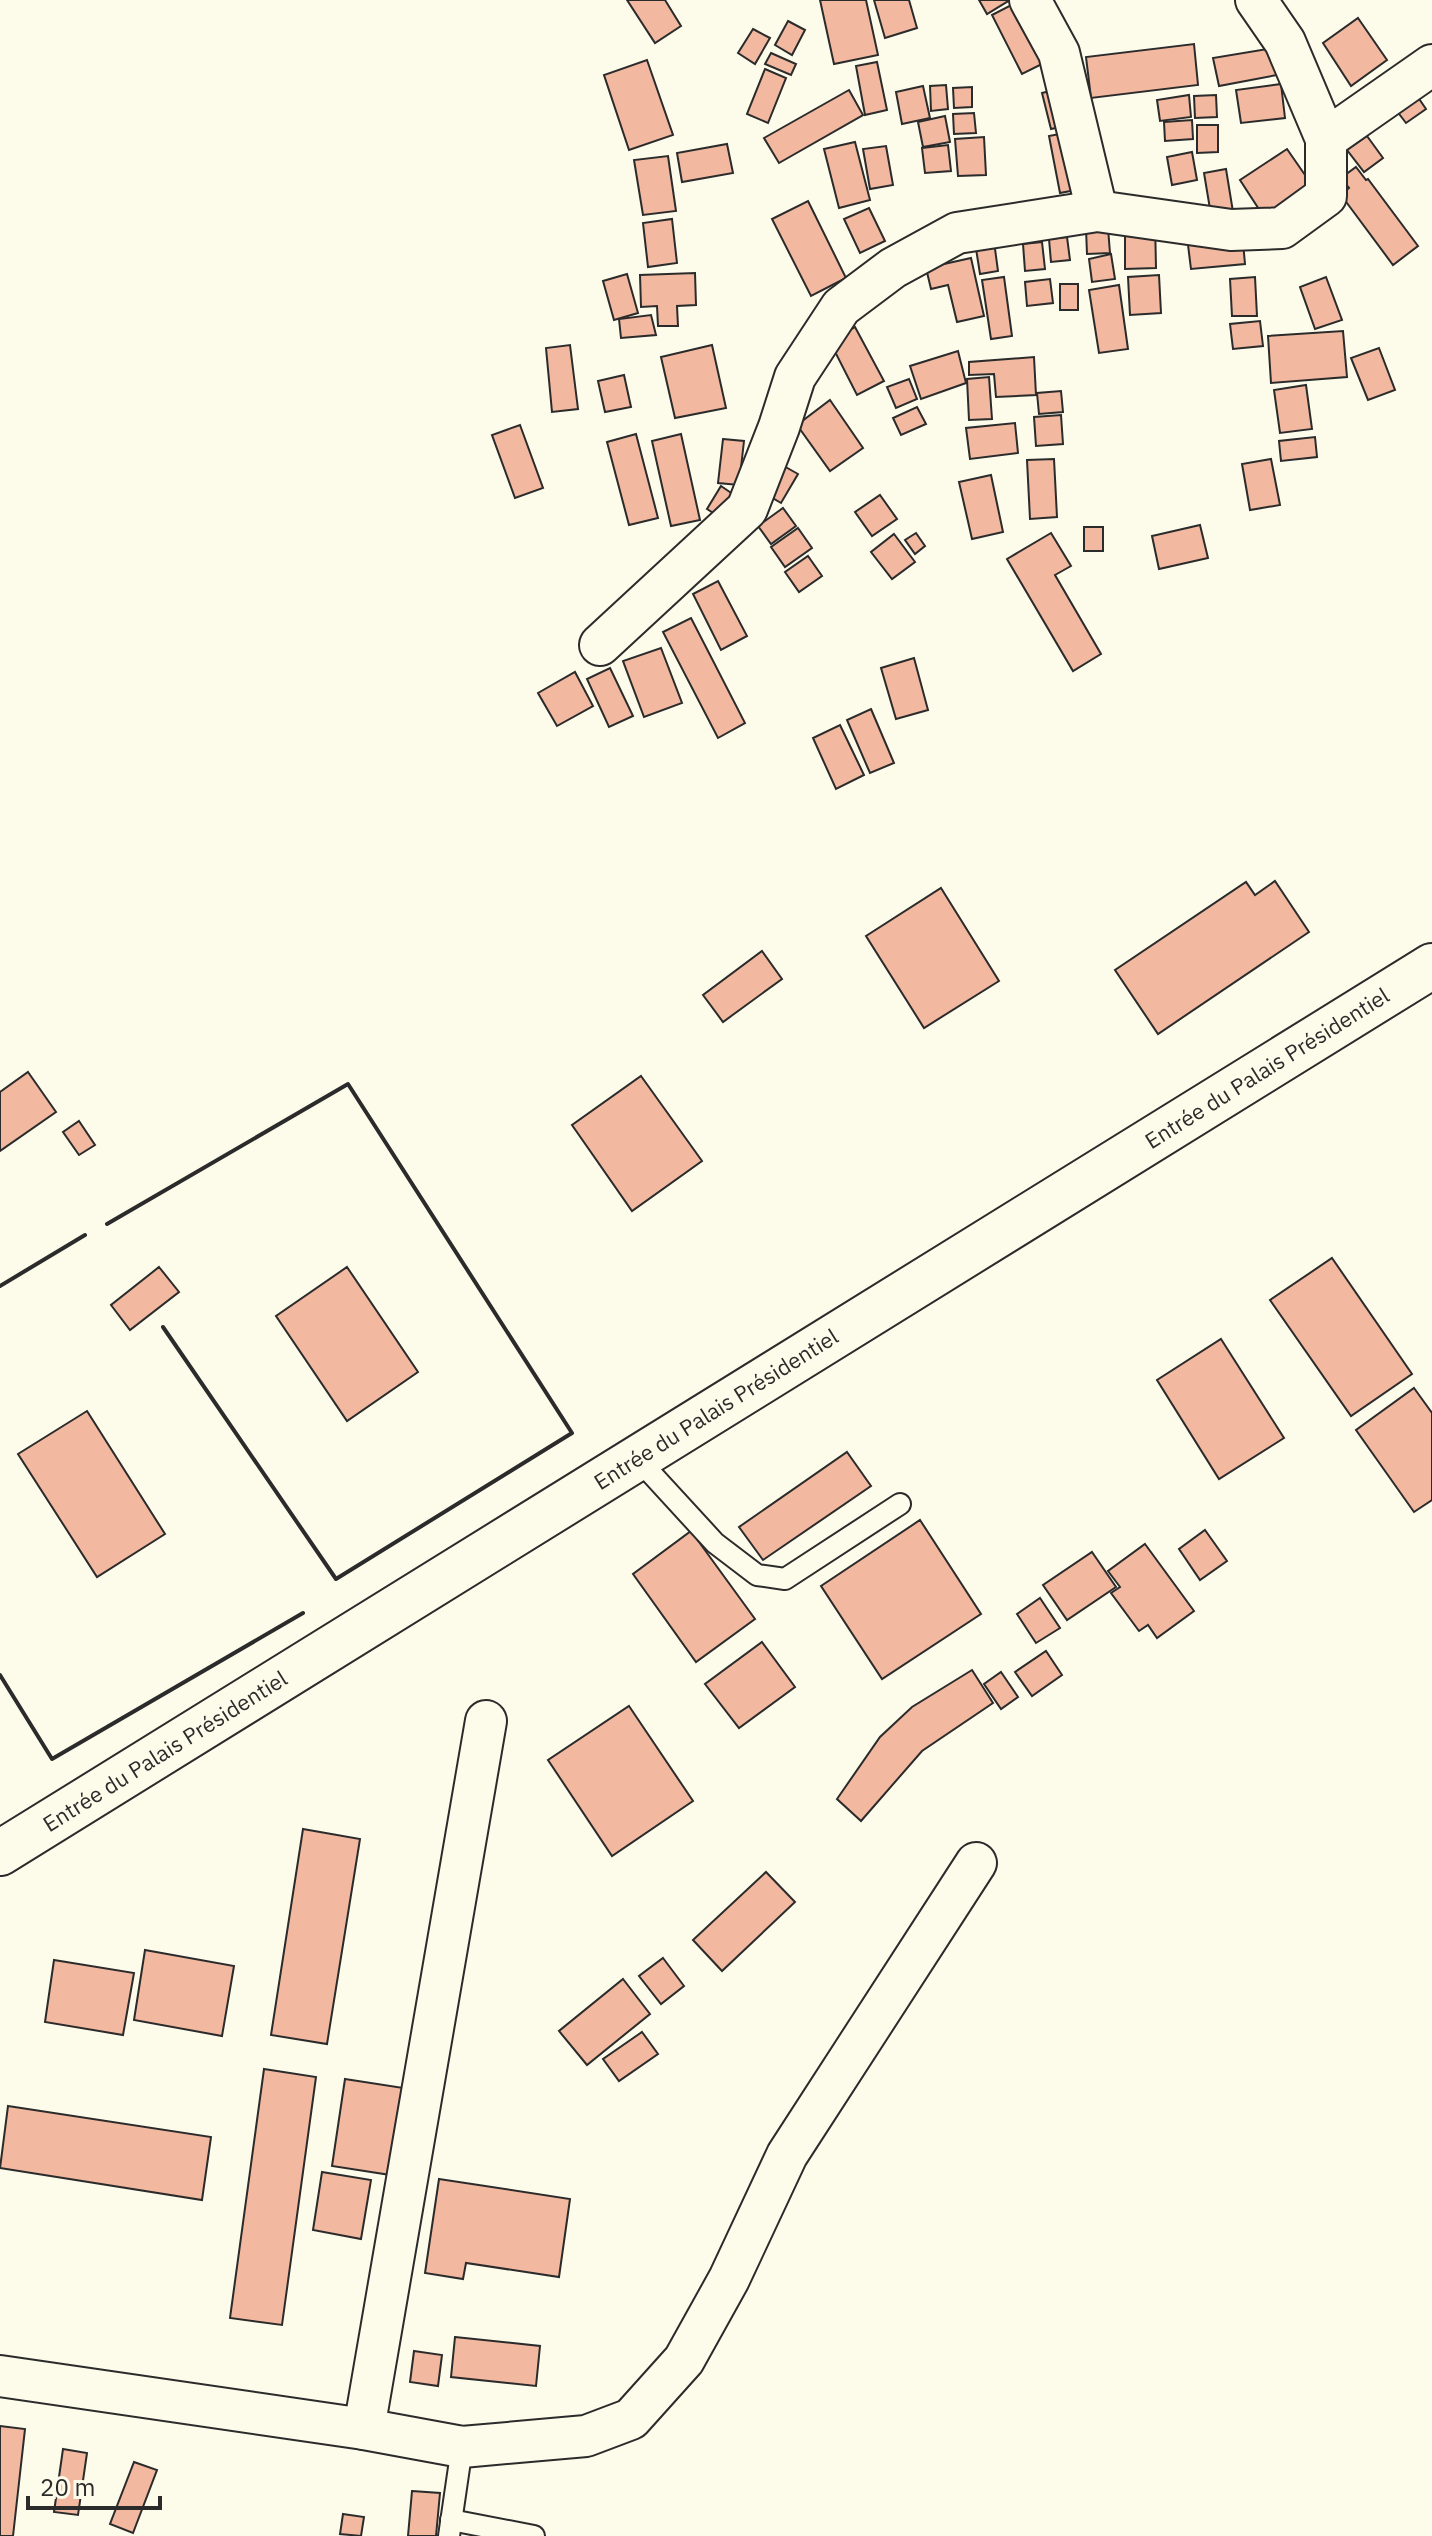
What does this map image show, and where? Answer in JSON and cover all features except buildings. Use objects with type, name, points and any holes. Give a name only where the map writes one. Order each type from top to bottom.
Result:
[{"type":"street","points":[[1030,0],[1059,53],[1097,211]]},
{"type":"street","points":[[600,645],[747,509],[795,377],[841,307],[893,268],[957,233],[1097,211],[1231,230],[1282,228],[1326,196],[1326,139],[1285,42],[1256,0]]},
{"type":"street","points":[[1326,139],[1432,65]]},
{"type":"street","name":"Entrée du Palais Présidentiel","points":[[0,1853],[1432,966]]},
{"type":"street","points":[[364,2429],[486,1721]]},
{"type":"street","points":[[0,2376],[364,2429],[462,2447],[586,2436],[631,2419],[684,2360],[729,2279],[787,2155],[976,1863]]},
{"type":"lane","points":[[637,1458],[715,1543],[757,1575],[785,1579],[900,1504]]},
{"type":"lane","points":[[462,2447],[450,2528],[534,2536]]},
{"type":"wall","points":[[107,1224],[348,1084],[572,1433],[336,1579],[163,1327]]},
{"type":"wall","points":[[0,1286],[85,1235]]},
{"type":"wall","points":[[0,1675],[52,1759],[303,1613]]}]
